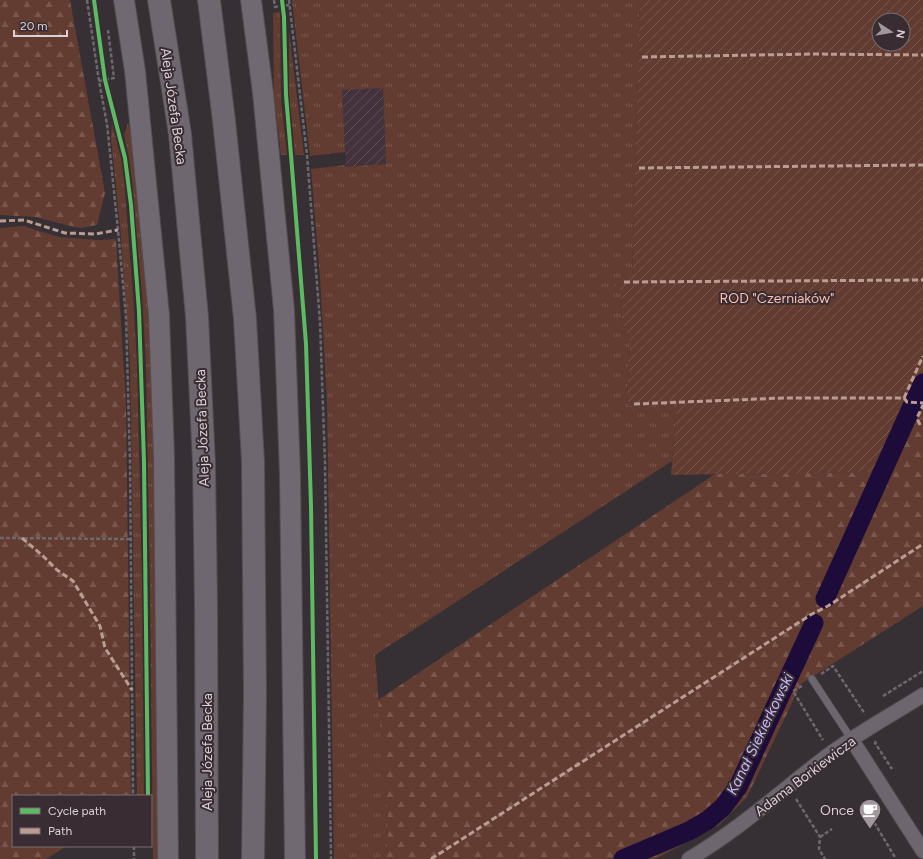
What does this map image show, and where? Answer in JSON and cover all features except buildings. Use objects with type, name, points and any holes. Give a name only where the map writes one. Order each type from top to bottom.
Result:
[{"type":"main road","points":[[124,0],[135,70],[160,315],[164,455],[168,859]]},
{"type":"main road","name":"Aleja Józefa Becka","points":[[159,0],[180,134],[197,317],[204,464],[207,859]]},
{"type":"main road","points":[[209,0],[225,129],[246,327],[253,462],[255,694],[253,859]]},
{"type":"main road","points":[[251,0],[263,93],[284,310],[290,474],[296,859]]},
{"type":"main road","points":[[255,783],[265,859]]},
{"type":"main road","points":[[202,859],[207,820]]},
{"type":"street","name":"Adama Borkiewicza","points":[[688,859],[706,849],[738,827],[824,759],[923,694]]},
{"type":"street","points":[[852,740],[923,851]]},
{"type":"lane","points":[[812,679],[852,740]]},
{"type":"path","points":[[88,0],[99,81],[107,124],[126,317],[130,462],[133,795]]},
{"type":"path","points":[[274,0],[275,7],[289,5]]},
{"type":"path","points":[[282,0],[283,11]]},
{"type":"path","points":[[288,0],[307,155],[320,322],[326,464],[331,859]]},
{"type":"path","points":[[99,81],[114,78],[107,26]]},
{"type":"path","points":[[104,72],[107,87]]},
{"type":"path","points":[[0,538],[131,539]]},
{"type":"path","points":[[883,696],[923,671]]},
{"type":"path","points":[[862,802],[896,859]]},
{"type":"path","points":[[802,808],[820,836],[819,849],[824,859]]},
{"type":"path","points":[[820,836],[832,829]]},
{"type":"path","points":[[134,847],[134,859]]},
{"type":"shaded area","points":[[383,88],[386,165],[346,167],[341,89]]},
{"type":"green space","points":[[0,0],[70,0],[105,193],[97,225],[81,228],[36,217],[0,215]]},
{"type":"green space","points":[[292,0],[640,0],[632,277],[614,289],[621,289],[622,321],[630,342],[627,398],[629,406],[677,406],[672,461],[375,655],[388,820],[388,845],[382,859],[334,859],[327,402],[320,278],[311,169],[345,165],[346,167],[386,164],[383,88],[342,90],[345,152],[310,156]]},
{"type":"green space","name":"ROD \"Czerniaków\"","points":[[640,0],[923,0],[923,425],[913,425],[890,475],[872,472],[671,475],[677,406],[629,406],[627,398],[630,342],[622,321],[621,290],[614,289],[614,284],[621,285],[622,278],[632,277]]},
{"type":"green space","points":[[280,12],[281,100],[287,155],[281,155],[274,97],[273,13]]},
{"type":"green space","points":[[289,31],[304,155],[295,155],[289,91]]},
{"type":"green space","points":[[112,123],[121,159],[124,180],[137,364],[142,583],[144,795],[137,795],[130,363],[120,226],[111,138]]},
{"type":"green space","points":[[128,123],[132,135],[153,351],[159,859],[153,859],[146,364],[142,294],[132,180],[124,136]]},
{"type":"green space","points":[[23,226],[59,237],[99,240],[116,239],[126,405],[131,795],[12,795],[12,847],[65,847],[46,859],[0,859],[0,228]]},
{"type":"green space","points":[[913,425],[923,425],[923,606],[801,684],[747,797],[719,825],[654,859],[382,859],[388,845],[388,820],[378,700],[715,474],[873,472],[890,475]]},
{"type":"waterway","name":"Kanał Siekierkowski","points":[[915,400],[923,383]]},
{"type":"waterway","name":"Kanał Siekierkowski","points":[[825,599],[913,404]]},
{"type":"waterway","name":"Kanał Siekierkowski","points":[[623,859],[689,831],[708,820],[723,807],[738,787],[814,623]]},
{"type":"marked path","points":[[642,57],[814,54],[923,55]]},
{"type":"marked path","points":[[639,168],[923,165]]},
{"type":"marked path","points":[[0,221],[24,220],[65,233],[95,234],[118,230]]},
{"type":"marked path","points":[[624,282],[923,280]]},
{"type":"marked path","points":[[904,398],[923,356]]},
{"type":"marked path","points":[[634,404],[784,398],[904,398]]},
{"type":"marked path","points":[[904,398],[907,402],[923,403]]},
{"type":"marked path","points":[[920,425],[917,418],[923,405]]},
{"type":"marked path","points":[[22,538],[57,570],[73,581],[100,626],[105,648],[132,690]]},
{"type":"marked path","points":[[431,859],[923,544]]},
{"type":"cycle path","points":[[94,0],[105,80],[125,158],[131,205],[139,311],[144,462],[148,795]]},
{"type":"cycle path","points":[[282,0],[284,17],[286,95],[306,344],[311,506],[316,859]]},
{"type":"place","name":"Once","points":[[870,830]]}]
